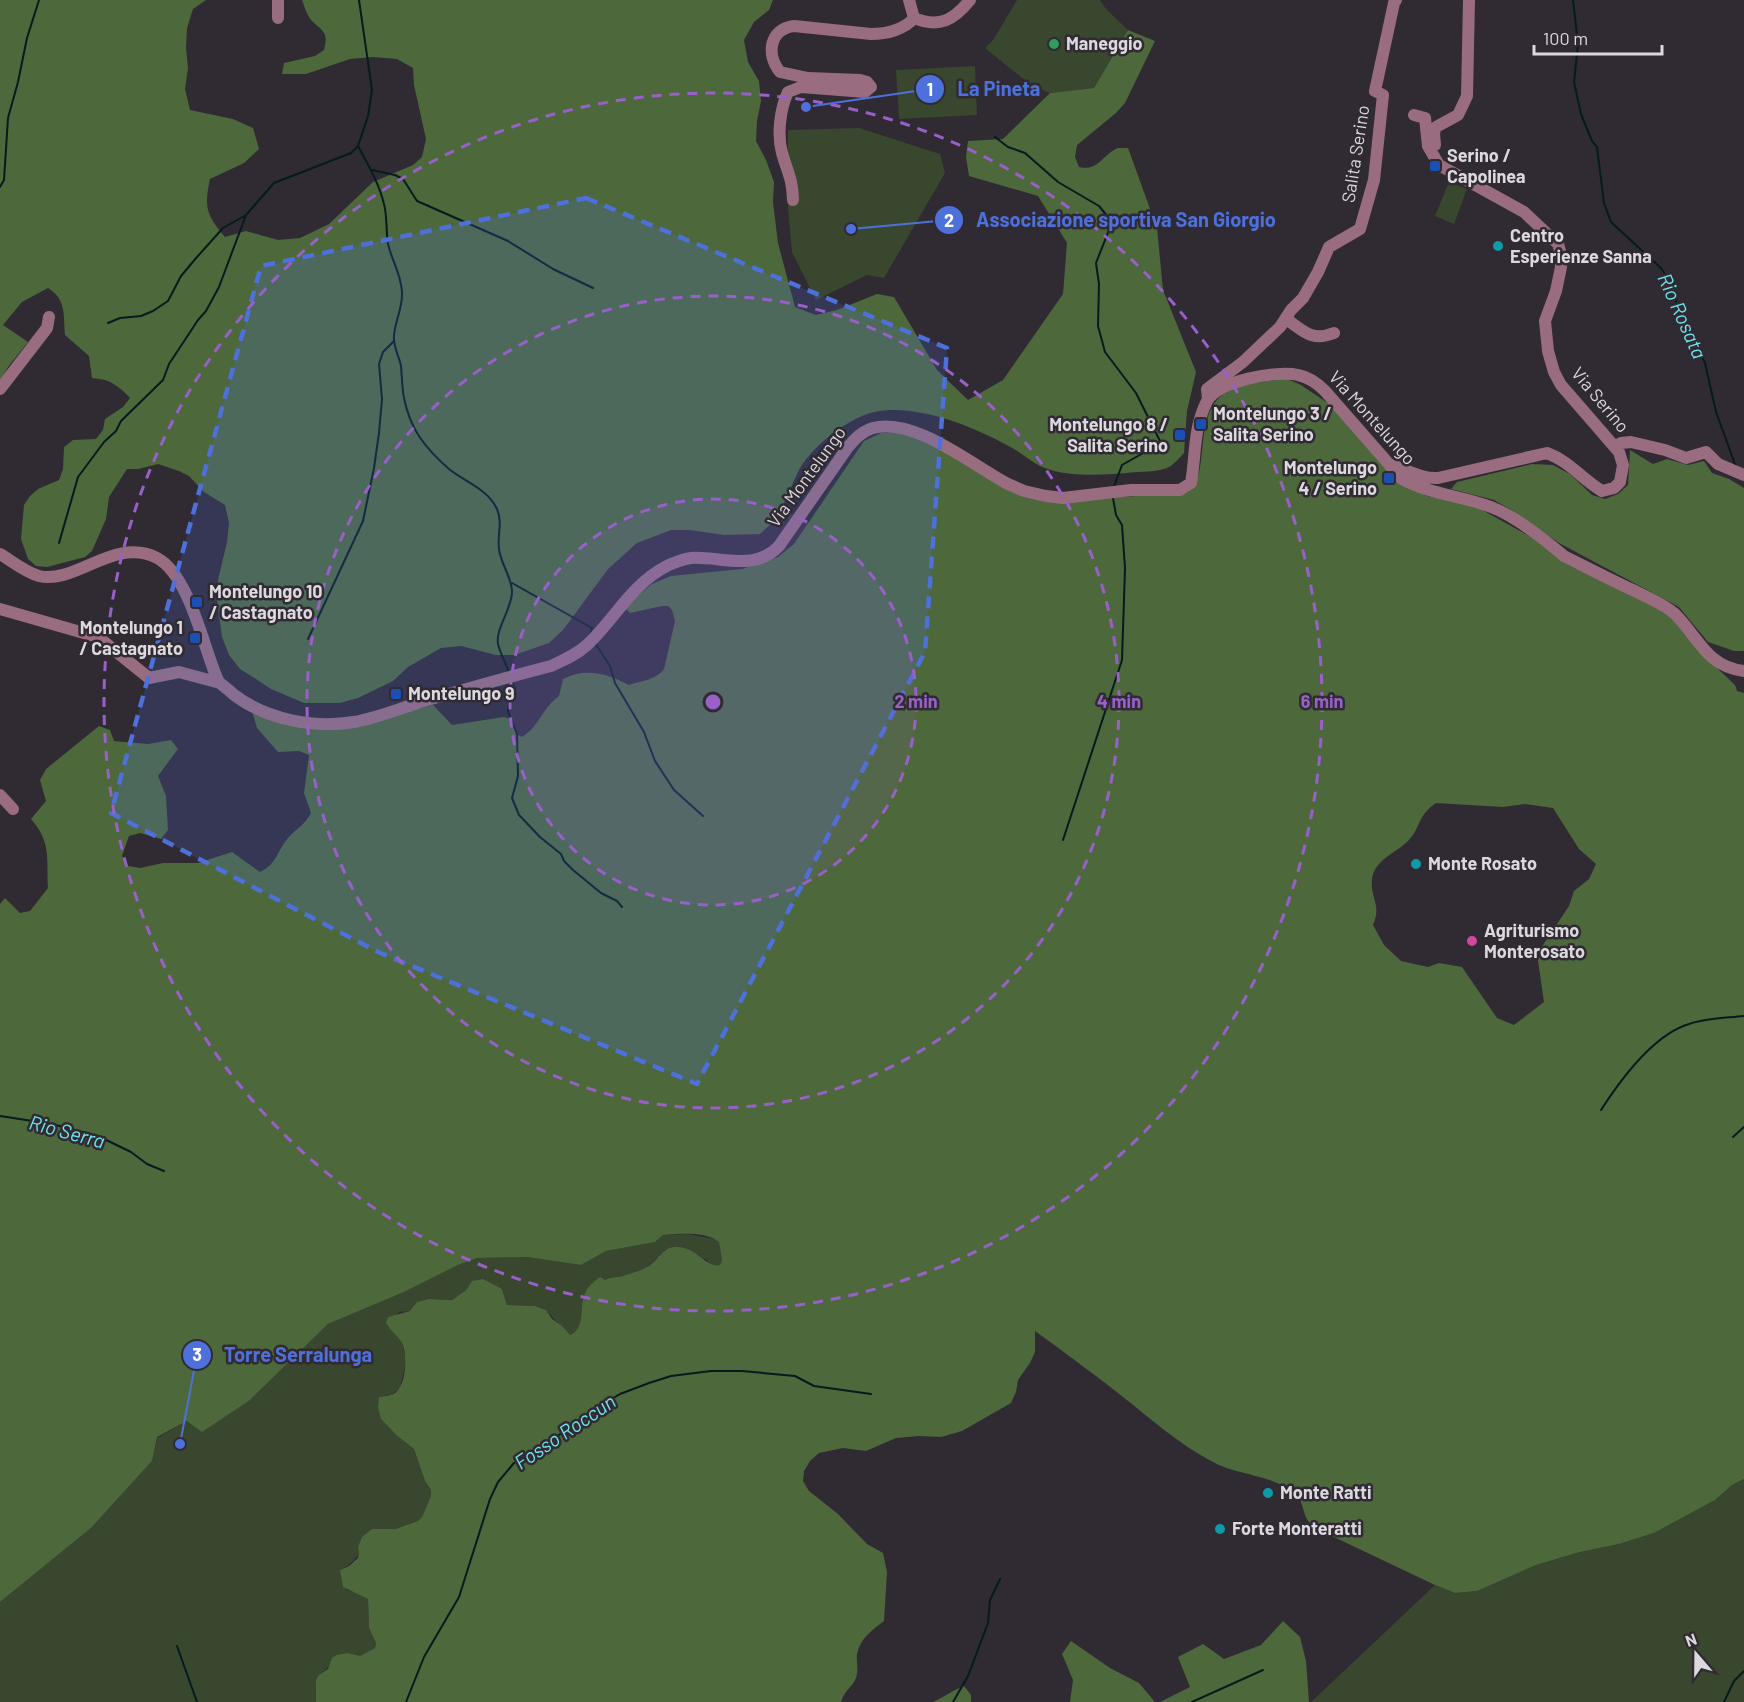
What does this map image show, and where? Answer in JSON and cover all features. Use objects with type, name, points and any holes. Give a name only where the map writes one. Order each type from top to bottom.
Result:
[{"type":"street","points":[[278,0],[278,18]]},
{"type":"street","points":[[909,0],[914,18]]},
{"type":"street","points":[[914,18],[928,23],[942,22],[954,16],[970,0]]},
{"type":"street","name":"Salita Serino","points":[[1208,399],[1207,389],[1269,339],[1286,319],[1308,290],[1329,247],[1360,229],[1375,168],[1383,95],[1375,91],[1386,35],[1396,0]]},
{"type":"street","points":[[1435,158],[1434,133],[1436,127],[1458,115],[1467,96],[1468,0]]},
{"type":"street","points":[[792,200],[792,181],[781,145],[781,115],[788,92],[801,87],[865,92],[871,87],[867,82],[860,80],[808,78],[780,72],[772,58],[772,42],[775,36],[786,27],[804,26],[881,34],[896,30],[914,18]]},
{"type":"street","points":[[1414,115],[1425,118],[1428,146],[1435,158]]},
{"type":"street","name":"Via Serino","points":[[1389,464],[1405,468],[1425,478],[1431,478],[1453,476],[1547,453],[1574,468],[1602,491],[1620,482],[1623,471],[1622,459],[1615,446],[1561,385],[1554,372],[1547,347],[1545,321],[1556,291],[1561,267],[1558,244],[1524,212],[1439,165],[1435,158]]},
{"type":"street","points":[[0,389],[47,328],[49,317]]},
{"type":"street","points":[[1286,319],[1307,335],[1322,337],[1334,333]]},
{"type":"street","name":"Via Montelungo","points":[[220,683],[255,709],[308,723],[333,724],[354,722],[551,666],[574,655],[587,644],[635,589],[666,566],[690,558],[720,561],[756,560],[772,553],[848,447],[861,434],[875,427],[918,432],[1008,484],[1024,491],[1046,496],[1063,498],[1131,490],[1180,490],[1191,483],[1197,427],[1208,399],[1225,387],[1259,376],[1286,373],[1313,380],[1402,479],[1417,487],[1493,508],[1564,556],[1664,606],[1683,622],[1708,656],[1726,667],[1744,671]]},
{"type":"street","points":[[1615,446],[1631,442],[1665,450],[1686,458],[1706,452],[1718,465],[1744,475]]},
{"type":"street","points":[[0,554],[41,577],[66,573],[121,553],[133,552],[157,558],[170,567],[177,576],[220,683]]},
{"type":"street","points":[[0,609],[98,637],[149,678],[179,672],[220,683]]},
{"type":"street","points":[[0,795],[12,809]]},
{"type":"highlighted area","points":[[586,198],[947,348],[925,652],[697,1084],[378,952],[111,813],[261,266]]},
{"type":"green space","points":[[0,0],[206,0],[193,9],[187,28],[188,68],[185,89],[190,110],[233,119],[253,128],[259,149],[244,163],[210,179],[207,197],[208,210],[214,223],[225,237],[246,231],[278,240],[300,238],[329,224],[373,182],[413,165],[422,157],[426,139],[414,85],[413,68],[397,59],[373,57],[350,59],[306,74],[282,74],[284,63],[315,56],[324,50],[326,40],[323,31],[309,17],[302,0],[773,0],[769,10],[754,22],[744,40],[748,62],[759,81],[761,101],[756,141],[774,182],[773,202],[778,243],[795,307],[816,315],[837,310],[877,294],[894,297],[937,370],[968,400],[1003,380],[1063,294],[1067,243],[1038,196],[969,176],[966,157],[968,141],[1003,139],[1050,93],[1094,88],[1128,30],[1155,41],[1125,103],[1077,145],[1075,157],[1079,167],[1086,168],[1096,165],[1118,148],[1128,148],[1157,228],[1163,290],[1196,372],[1187,411],[1184,453],[1171,466],[1155,471],[1096,475],[1064,473],[1041,466],[998,440],[961,424],[919,412],[879,411],[862,416],[845,425],[812,452],[800,468],[777,515],[760,534],[724,535],[671,530],[637,543],[608,569],[563,630],[549,643],[514,655],[496,655],[461,646],[441,648],[408,667],[393,681],[358,698],[340,703],[304,703],[271,689],[240,669],[229,655],[222,637],[217,600],[218,580],[229,523],[225,505],[204,492],[189,476],[158,464],[127,469],[109,497],[106,519],[92,551],[85,557],[47,567],[36,566],[28,559],[21,539],[24,505],[38,489],[59,480],[63,469],[64,447],[73,440],[96,439],[103,430],[105,419],[123,407],[130,398],[114,384],[92,378],[89,356],[65,335],[61,303],[48,288],[22,302],[3,325],[28,342],[0,381]]},
{"type":"green space","name":"Maneggio","points":[[1017,0],[1100,0],[1128,30],[1094,88],[1050,93],[1032,86],[985,48],[993,40]]},
{"type":"green space","points":[[975,66],[977,115],[899,119],[896,70]]},
{"type":"green space","points":[[859,128],[940,154],[945,173],[884,278],[867,275],[816,300],[792,252],[788,208],[788,130]]},
{"type":"green space","points":[[1449,182],[1467,189],[1454,224],[1435,216]]},
{"type":"green space","points":[[1285,378],[1301,385],[1329,404],[1405,485],[1427,496],[1475,506],[1663,610],[1735,685],[1737,691],[1744,693],[1744,1479],[1732,1485],[1715,1500],[1654,1533],[1536,1565],[1477,1591],[1455,1593],[1315,1528],[1307,1519],[1300,1499],[1292,1491],[1273,1481],[1220,1466],[1199,1454],[1035,1331],[1035,1352],[1018,1380],[1011,1403],[962,1431],[941,1437],[896,1438],[866,1451],[843,1448],[819,1453],[804,1471],[803,1481],[809,1491],[838,1514],[867,1544],[883,1553],[887,1572],[884,1621],[871,1631],[861,1644],[857,1654],[856,1678],[841,1702],[316,1702],[316,1680],[328,1669],[332,1658],[348,1653],[360,1656],[375,1648],[376,1643],[369,1628],[368,1599],[343,1587],[340,1570],[358,1558],[358,1547],[362,1537],[372,1529],[395,1529],[418,1521],[431,1496],[431,1490],[425,1481],[414,1449],[381,1419],[378,1408],[379,1397],[389,1396],[400,1387],[405,1369],[403,1345],[386,1323],[388,1317],[410,1311],[417,1302],[429,1299],[452,1300],[466,1290],[472,1281],[483,1279],[502,1289],[507,1305],[535,1306],[546,1310],[552,1319],[570,1335],[579,1327],[586,1291],[600,1277],[605,1280],[641,1270],[649,1266],[663,1252],[675,1247],[688,1249],[710,1263],[720,1265],[722,1260],[719,1242],[713,1238],[692,1234],[663,1235],[655,1242],[606,1251],[581,1265],[527,1257],[477,1258],[328,1324],[250,1400],[202,1432],[187,1421],[157,1437],[152,1461],[91,1528],[0,1602],[0,904],[5,898],[20,913],[30,911],[48,888],[47,852],[42,836],[31,819],[46,801],[40,780],[46,769],[99,726],[110,730],[114,741],[148,744],[171,740],[178,749],[158,776],[166,796],[168,830],[161,839],[140,833],[129,836],[122,856],[128,866],[140,868],[163,863],[198,863],[232,852],[260,872],[270,865],[284,843],[311,813],[304,793],[309,755],[299,751],[278,752],[257,728],[252,711],[348,727],[433,705],[452,725],[504,717],[510,719],[516,734],[522,737],[533,728],[559,696],[563,679],[580,673],[597,673],[629,685],[648,680],[661,673],[664,669],[675,621],[672,610],[668,606],[662,606],[630,613],[626,609],[627,604],[652,584],[671,576],[742,569],[778,557],[794,544],[864,441],[881,433],[908,433],[935,444],[1021,496],[1052,501],[1187,493],[1199,474],[1205,429],[1215,402],[1226,393],[1240,387]],"holes":[[[1436,803],[1503,807],[1525,804],[1553,808],[1579,849],[1596,864],[1589,879],[1574,891],[1569,906],[1537,954],[1544,1002],[1514,1025],[1497,1018],[1462,967],[1439,963],[1428,967],[1401,961],[1384,945],[1373,925],[1376,912],[1372,886],[1374,873],[1381,862],[1409,840],[1430,808]]]},
{"type":"green space","points":[[1630,450],[1653,464],[1667,459],[1688,465],[1704,461],[1712,473],[1744,488],[1744,651],[1734,651],[1708,642],[1679,607],[1559,543],[1494,500],[1451,489],[1457,482],[1532,464],[1553,465],[1570,474],[1592,495],[1605,499],[1618,494],[1628,485]]},
{"type":"green space","points":[[688,1234],[715,1239],[719,1242],[722,1260],[720,1265],[712,1265],[706,1259],[665,1250],[648,1267],[621,1277],[610,1277],[586,1291],[581,1322],[574,1333],[569,1336],[546,1310],[535,1306],[507,1305],[502,1289],[472,1281],[466,1290],[452,1300],[429,1299],[410,1311],[399,1312],[388,1327],[397,1334],[403,1345],[406,1361],[400,1388],[391,1395],[379,1397],[381,1419],[414,1449],[425,1481],[431,1490],[431,1496],[418,1521],[395,1529],[372,1529],[356,1558],[340,1570],[347,1590],[368,1599],[369,1628],[376,1643],[375,1648],[360,1656],[348,1653],[323,1672],[317,1684],[316,1702],[0,1702],[0,1602],[91,1528],[152,1461],[157,1438],[187,1421],[250,1400],[328,1324],[404,1292],[458,1265],[477,1258],[527,1257],[581,1265],[606,1251],[655,1242],[663,1235]]},
{"type":"green space","points":[[1744,1479],[1744,1702],[1311,1702],[1435,1585],[1455,1593],[1477,1591],[1536,1565],[1654,1533],[1715,1500],[1732,1485]]},
{"type":"green space","points":[[1283,1621],[1300,1637],[1306,1661],[1309,1702],[1160,1702],[1190,1687],[1178,1657],[1203,1644],[1224,1659],[1261,1645]]},
{"type":"green space","points":[[1071,1641],[1110,1668],[1139,1683],[1155,1702],[1070,1702],[1073,1680],[1062,1654]]},
{"type":"green space","points":[[964,1686],[971,1695],[971,1702],[933,1702],[956,1689]]},
{"type":"waterway","points":[[0,187],[4,180],[8,118],[27,38],[39,0]]},
{"type":"waterway","points":[[108,323],[120,318],[141,316],[168,301],[181,276],[223,228],[246,215],[274,183],[351,153],[358,146],[368,116],[372,90],[359,0]]},
{"type":"waterway","name":"Rio Rosata","points":[[1573,0],[1578,44],[1574,82],[1581,114],[1592,141],[1597,147],[1604,203],[1611,222],[1661,268],[1669,280],[1677,305],[1705,363],[1716,412],[1736,467]]},
{"type":"waterway","points":[[995,137],[1008,147],[1025,153],[1058,182],[1099,206],[1108,217],[1109,230],[1096,263],[1099,284],[1098,326],[1105,352],[1136,393],[1161,443],[1122,465],[1113,489]]},
{"type":"waterway","points":[[358,146],[382,196],[386,213],[388,244],[401,285],[401,303],[394,340],[410,419],[420,437],[433,453],[449,469],[488,496],[499,514],[499,549],[512,592],[499,632],[498,644],[509,673]]},
{"type":"waterway","points":[[372,170],[403,179],[417,201],[508,241],[553,269],[593,288]]},
{"type":"waterway","points":[[59,543],[78,477],[104,442],[116,431],[121,421],[163,380],[169,364],[206,311],[219,287],[246,215]]},
{"type":"waterway","points":[[308,639],[363,521],[379,433],[382,399],[379,364],[383,352],[394,341]]},
{"type":"waterway","points":[[1063,840],[1122,660],[1125,568],[1122,525],[1116,515],[1113,498]]},
{"type":"waterway","points":[[512,583],[592,628],[590,635]]},
{"type":"waterway","points":[[595,643],[610,666],[615,683],[644,732],[655,761],[674,790],[703,816]]},
{"type":"waterway","points":[[512,681],[515,688],[508,711],[517,734],[518,776],[512,798],[519,815],[540,837],[561,854],[573,870],[622,907]]},
{"type":"waterway","points":[[1601,1110],[1628,1072],[1663,1038],[1696,1022],[1744,1016]]},
{"type":"waterway","name":"Rio Serra","points":[[0,1116],[52,1124],[98,1136],[164,1171]]},
{"type":"waterway","name":"Rio Rosata","points":[[1733,1137],[1744,1127]]},
{"type":"waterway","name":"Fosso Roccun","points":[[406,1702],[424,1657],[459,1597],[490,1499],[498,1482],[514,1463],[547,1444],[587,1414],[620,1394],[649,1383],[671,1376],[711,1371],[742,1371],[795,1376],[814,1386],[871,1394]]},
{"type":"waterway","points":[[953,1702],[968,1676],[988,1623],[990,1600],[1000,1579]]},
{"type":"waterway","points":[[177,1646],[197,1702]]},
{"type":"waterway","points":[[1192,1702],[1263,1670]]},
{"type":"waterway","points":[[1724,1702],[1734,1681],[1744,1671]]},
{"type":"place","name":"Maneggio","points":[[1054,44]]},
{"type":"place","name":"La Pineta","points":[[806,107]]},
{"type":"place","name":"Serino / Capolinea","points":[[1435,166]]},
{"type":"place","name":"Associazione sportiva San Giorgio","points":[[851,229]]},
{"type":"place","name":"Centro Esperienze Sanna","points":[[1498,246]]},
{"type":"place","name":"Montelungo 3 / Salita Serino","points":[[1201,424]]},
{"type":"place","name":"Montelungo 8 / Salita Serino","points":[[1180,435]]},
{"type":"place","name":"Montelungo 4 / Serino","points":[[1389,478]]},
{"type":"place","name":"Montelungo 10 / Castagnato","points":[[197,602]]},
{"type":"place","name":"Montelungo 1 / Castagnato","points":[[195,638]]},
{"type":"place","name":"Montelungo 9","points":[[396,694]]},
{"type":"place","name":"Monte Rosato","points":[[1416,864]]},
{"type":"place","name":"Agriturismo Monterosato","points":[[1472,941]]},
{"type":"place","name":"Torre Serralunga","points":[[180,1444]]},
{"type":"place","name":"Monte Ratti","points":[[1268,1493]]},
{"type":"place","name":"Forte Monteratti","points":[[1220,1529]]}]
